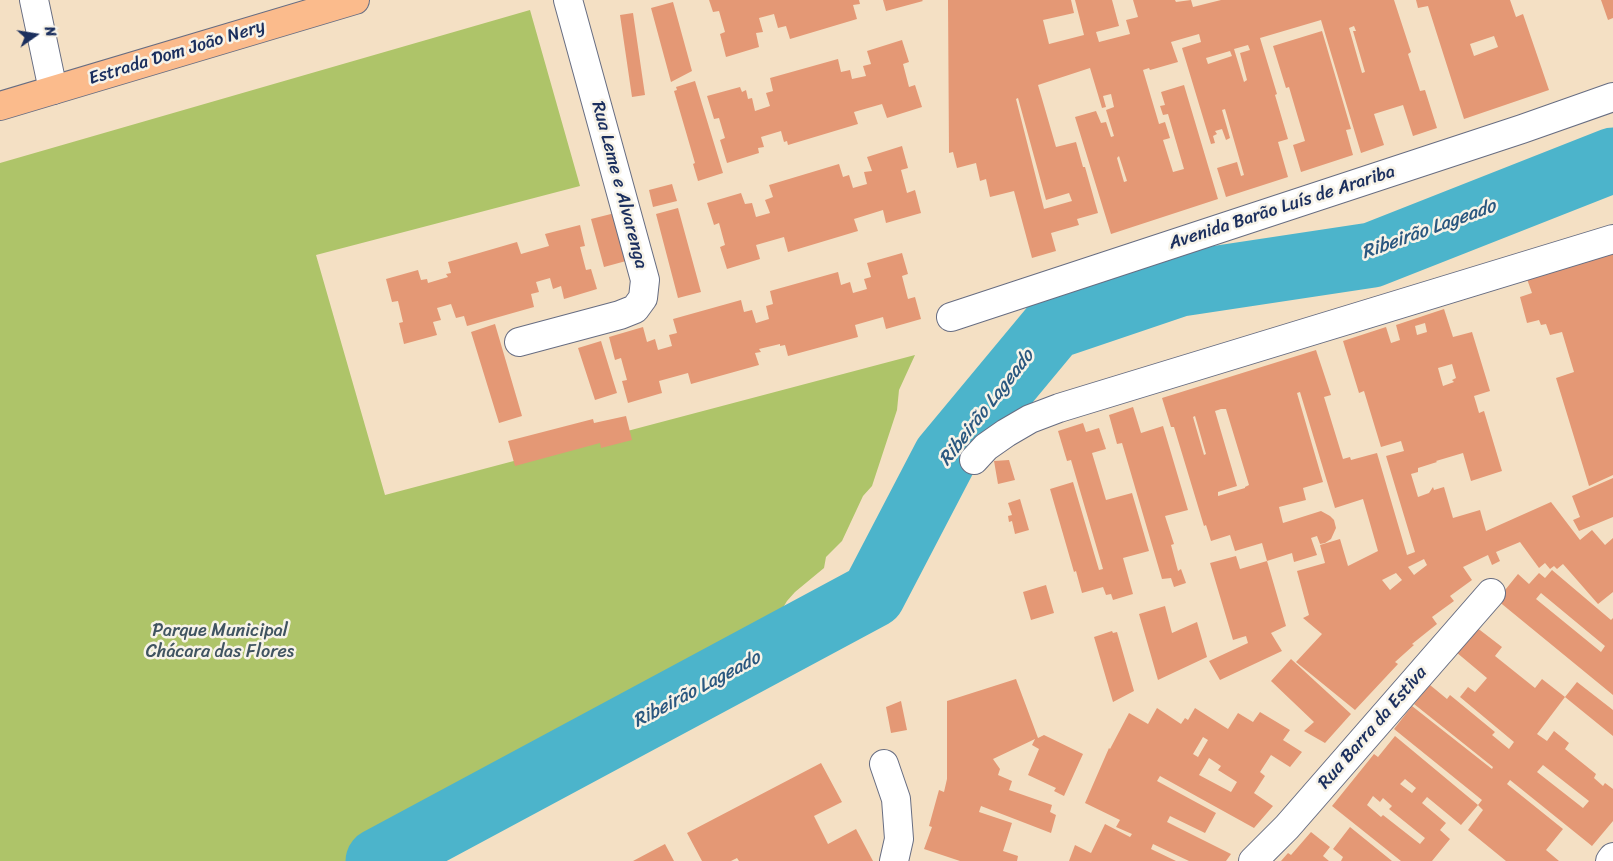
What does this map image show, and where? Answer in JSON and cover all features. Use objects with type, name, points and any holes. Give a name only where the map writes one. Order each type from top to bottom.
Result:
[{"type":"main road","name":"Estrada Dom João Nery","points":[[0,106],[355,0]]},
{"type":"street","points":[[34,0],[53,90]]},
{"type":"street","name":"Rua Leme e Alvarenga","points":[[518,342],[635,310],[643,298],[645,280],[568,0]]},
{"type":"street","name":"Avenida Barão Luís de Arariba","points":[[951,317],[1522,129],[1613,97]]},
{"type":"street","points":[[974,460],[986,447],[1006,433],[1030,419],[1060,408],[1613,239]]},
{"type":"street","name":"Rua Barra da Estiva","points":[[1253,861],[1287,827],[1491,593]]},
{"type":"street","points":[[884,764],[896,799],[899,839],[894,861]]},
{"type":"street","points":[[1610,861],[1613,857]]},
{"type":"green space","name":"Parque Municipal Chácara das Flores","points":[[530,10],[580,186],[316,255],[385,495],[915,355],[899,390],[897,410],[872,486],[863,496],[842,541],[826,557],[824,568],[787,601],[772,626],[743,648],[692,678],[674,683],[627,703],[567,732],[558,742],[545,748],[523,752],[485,778],[453,791],[416,815],[404,819],[363,861],[0,861],[0,163]]},
{"type":"building","points":[[709,0],[859,0],[860,4],[853,5],[857,19],[790,39],[786,26],[778,28],[774,14],[759,18],[763,32],[756,33],[759,47],[726,57],[720,34],[725,32],[719,11],[713,12]]},
{"type":"building","points":[[883,0],[922,0],[923,1],[886,11]]},
{"type":"building","points":[[948,0],[1071,0],[1074,13],[1043,20],[1049,44],[1084,35],[1075,0],[1112,0],[1119,26],[1096,32],[1099,42],[1130,34],[1126,20],[1138,17],[1133,0],[1175,0],[1176,2],[1191,0],[1193,7],[1221,0],[1394,0],[1411,52],[1408,54],[1420,91],[1425,90],[1437,128],[1413,136],[1403,105],[1374,114],[1384,145],[1361,153],[1321,20],[1260,38],[1288,139],[1278,142],[1288,177],[1226,197],[1217,168],[1237,162],[1241,176],[1244,175],[1225,109],[1222,110],[1230,138],[1226,140],[1222,129],[1215,131],[1217,134],[1213,136],[1215,143],[1211,144],[1182,48],[1201,42],[1199,34],[1171,42],[1178,62],[1150,70],[1149,68],[1143,70],[1159,124],[1165,122],[1170,138],[1163,140],[1173,172],[1184,169],[1168,114],[1163,115],[1160,106],[1165,105],[1161,92],[1184,85],[1218,199],[1111,234],[1075,117],[1096,111],[1101,123],[1106,122],[1111,137],[1114,136],[1106,110],[1114,107],[1111,94],[1103,96],[1106,107],[1102,108],[1090,68],[1038,85],[1056,147],[1076,142],[1098,213],[1077,219],[1079,225],[1051,233],[1056,251],[1032,258],[1014,191],[990,197],[986,179],[980,181],[976,163],[957,168],[953,152],[949,153]],"holes":[[[1354,26],[1356,31],[1353,31],[1365,72],[1362,73],[1349,28]],[[1248,45],[1250,50],[1240,53],[1247,80],[1244,82],[1234,49]],[[1230,51],[1232,56],[1208,64],[1206,58]],[[1018,98],[1046,200],[1069,193],[1072,201],[1044,209],[1016,99]],[[1119,156],[1127,181],[1124,182],[1117,158]]]},
{"type":"building","points":[[1416,0],[1510,0],[1516,17],[1523,14],[1549,90],[1464,119],[1428,6],[1418,8]],"holes":[[[1494,36],[1498,47],[1474,56],[1470,44]]]},
{"type":"building","points":[[1601,0],[1613,0],[1613,18],[1608,20]]},
{"type":"building","points":[[673,2],[692,71],[671,82],[651,8]]},
{"type":"building","points":[[633,13],[645,95],[632,97],[620,15]]},
{"type":"building","points":[[1322,31],[1351,129],[1346,130],[1353,155],[1301,172],[1293,145],[1305,141],[1289,87],[1286,88],[1273,46]]},
{"type":"building","points":[[902,40],[909,62],[903,64],[909,87],[915,85],[922,107],[887,118],[882,104],[854,112],[858,124],[788,145],[787,141],[784,142],[781,131],[761,137],[764,147],[758,148],[759,153],[727,163],[720,140],[725,138],[719,118],[714,119],[707,96],[740,87],[742,92],[746,90],[748,99],[752,98],[755,111],[770,106],[766,93],[773,91],[770,78],[838,59],[841,72],[850,70],[852,79],[866,76],[863,66],[871,64],[867,51]]},
{"type":"building","points":[[695,81],[723,173],[698,181],[693,164],[695,163],[674,91],[677,90],[676,87]]},
{"type":"building","points":[[902,146],[908,168],[901,170],[907,193],[915,190],[921,213],[886,223],[883,210],[854,219],[858,231],[788,252],[784,237],[756,245],[760,259],[727,269],[720,247],[725,245],[719,223],[714,225],[707,203],[741,193],[745,204],[752,203],[756,217],[770,213],[765,200],[773,197],[769,185],[839,164],[843,177],[849,175],[853,188],[867,184],[864,172],[872,171],[867,157]]},
{"type":"building","points":[[672,184],[677,201],[653,207],[649,190]]},
{"type":"building","points":[[678,208],[701,292],[678,298],[656,214]]},
{"type":"building","points":[[615,213],[626,261],[604,267],[591,219]]},
{"type":"building","points":[[580,225],[585,246],[580,247],[586,270],[591,269],[597,289],[564,299],[561,286],[553,289],[550,278],[536,282],[539,292],[531,294],[534,307],[467,326],[464,316],[456,318],[451,304],[437,308],[441,320],[433,322],[437,335],[404,344],[399,323],[403,322],[398,301],[392,302],[386,279],[418,270],[421,280],[427,279],[428,283],[448,277],[446,274],[451,273],[448,262],[517,242],[521,254],[549,246],[545,234]]},
{"type":"building","points":[[902,253],[908,274],[902,276],[908,299],[915,297],[921,319],[886,329],[883,317],[855,325],[858,337],[788,356],[785,345],[780,346],[780,344],[759,349],[761,352],[755,353],[759,365],[691,384],[688,373],[659,381],[662,393],[628,403],[622,381],[627,380],[621,358],[615,360],[609,337],[643,327],[647,342],[655,339],[658,350],[672,346],[669,335],[677,333],[673,319],[741,300],[744,312],[752,310],[756,323],[769,319],[766,306],[773,304],[770,291],[838,272],[841,285],[850,282],[853,293],[867,289],[864,279],[871,277],[867,263]]},
{"type":"building","points":[[1613,254],[1613,475],[1589,486],[1556,378],[1574,372],[1562,332],[1550,335],[1546,324],[1541,325],[1539,320],[1527,323],[1520,297],[1532,293],[1527,279]]},
{"type":"building","points":[[1444,309],[1453,337],[1472,332],[1490,391],[1474,396],[1479,413],[1484,411],[1502,471],[1471,481],[1463,453],[1436,461],[1418,468],[1418,472],[1411,474],[1418,497],[1429,493],[1433,487],[1434,490],[1444,487],[1453,518],[1480,510],[1486,531],[1551,502],[1580,540],[1592,530],[1605,545],[1613,538],[1613,592],[1598,604],[1563,564],[1557,569],[1554,566],[1550,569],[1545,563],[1539,568],[1520,542],[1496,552],[1500,561],[1492,565],[1488,555],[1463,567],[1472,580],[1450,596],[1454,601],[1432,617],[1437,624],[1412,644],[1414,645],[1395,662],[1398,664],[1355,710],[1296,662],[1322,634],[1303,618],[1309,615],[1297,571],[1325,563],[1320,545],[1340,539],[1348,566],[1378,551],[1363,499],[1335,508],[1300,392],[1297,393],[1323,482],[1303,488],[1306,500],[1279,507],[1283,523],[1321,511],[1334,520],[1336,528],[1331,539],[1325,543],[1320,544],[1317,536],[1311,538],[1317,555],[1294,562],[1292,553],[1267,561],[1262,543],[1235,551],[1230,535],[1211,541],[1206,525],[1204,526],[1174,427],[1171,427],[1162,398],[1316,350],[1331,395],[1324,397],[1343,459],[1350,457],[1351,460],[1377,453],[1407,555],[1415,552],[1386,456],[1404,451],[1401,441],[1381,447],[1364,391],[1359,393],[1343,341],[1386,327],[1391,343],[1400,340],[1396,325]],"holes":[[[1425,323],[1427,332],[1417,335],[1415,326]],[[1452,364],[1456,378],[1452,380],[1454,382],[1443,386],[1438,368]],[[1226,409],[1249,485],[1218,496],[1218,492],[1237,486],[1215,411]],[[1195,416],[1206,454],[1204,455],[1193,417]],[[1424,559],[1427,565],[1414,575],[1408,567]],[[1396,573],[1402,580],[1390,590],[1382,580]]]},
{"type":"building","points":[[495,324],[522,416],[499,423],[471,332]]},
{"type":"building","points":[[601,341],[617,393],[595,400],[578,348]]},
{"type":"building","points":[[1133,407],[1141,433],[1163,426],[1188,510],[1165,516],[1174,544],[1171,545],[1178,571],[1181,569],[1186,583],[1174,587],[1171,578],[1162,579],[1122,443],[1117,444],[1109,415]]},
{"type":"building","points":[[626,416],[632,440],[601,448],[600,443],[515,466],[508,441],[593,419],[594,423]]},
{"type":"building","points":[[1083,423],[1086,432],[1099,428],[1106,449],[1092,453],[1106,500],[1132,493],[1149,551],[1123,558],[1133,594],[1113,600],[1111,594],[1106,595],[1103,587],[1082,593],[1050,489],[1073,482],[1099,570],[1103,569],[1071,460],[1067,461],[1058,431]]},
{"type":"building","points":[[1009,460],[1015,480],[998,484],[994,461]]},
{"type":"building","points":[[1613,478],[1613,517],[1579,531],[1573,520],[1580,517],[1572,496]]},
{"type":"building","points":[[1020,499],[1029,530],[1015,534],[1012,521],[1009,522],[1008,516],[1012,515],[1008,503]]},
{"type":"building","points":[[1236,556],[1240,569],[1267,561],[1286,626],[1271,633],[1282,651],[1220,680],[1209,661],[1248,643],[1246,636],[1233,640],[1210,563]]},
{"type":"building","points":[[1552,570],[1611,620],[1613,618],[1613,695],[1497,600],[1518,574],[1529,584],[1539,573],[1545,578]],"holes":[[[1541,593],[1605,646],[1601,652],[1536,599]]]},
{"type":"building","points":[[1046,585],[1054,613],[1031,620],[1023,592]]},
{"type":"building","points":[[1165,606],[1172,633],[1197,622],[1207,657],[1158,680],[1139,614]]},
{"type":"building","points":[[1476,627],[1502,647],[1495,656],[1535,688],[1542,679],[1565,697],[1537,734],[1547,741],[1554,731],[1569,743],[1565,749],[1596,774],[1594,778],[1603,786],[1605,783],[1613,789],[1613,821],[1592,846],[1510,780],[1507,784],[1563,829],[1546,850],[1559,861],[1506,861],[1468,830],[1483,810],[1478,805],[1482,800],[1394,729],[1412,706],[1492,769],[1493,767],[1414,704],[1430,685],[1447,699],[1450,695],[1495,732],[1492,735],[1509,749],[1514,742],[1460,697],[1468,687],[1475,692],[1487,678],[1456,652]],"holes":[[[1543,765],[1589,801],[1583,808],[1537,772]]]},
{"type":"building","points":[[1112,631],[1113,633],[1117,632],[1134,691],[1113,702],[1094,637]]},
{"type":"building","points":[[1291,659],[1351,714],[1325,743],[1304,731],[1314,722],[1271,681]]},
{"type":"building","points":[[1016,679],[1038,738],[1044,735],[1083,754],[1064,796],[1054,791],[1056,788],[1028,775],[1039,749],[1032,745],[1035,739],[993,759],[1000,769],[998,775],[1012,781],[1009,790],[1052,805],[1050,812],[1056,815],[1051,833],[981,806],[979,812],[1012,823],[1003,851],[1018,856],[1017,861],[960,861],[924,849],[932,827],[929,826],[939,790],[944,792],[947,779],[947,701]]},
{"type":"building","points":[[1577,682],[1613,710],[1613,736],[1565,697]]},
{"type":"building","points":[[901,701],[907,730],[891,733],[886,707]]},
{"type":"building","points":[[1157,708],[1181,724],[1185,718],[1188,720],[1195,708],[1228,729],[1238,713],[1253,722],[1260,712],[1290,730],[1283,740],[1302,752],[1290,767],[1271,755],[1260,772],[1265,776],[1254,793],[1273,806],[1254,828],[1160,776],[1157,781],[1216,813],[1205,833],[1170,816],[1167,822],[1231,854],[1226,861],[1189,861],[1153,844],[1151,849],[1176,861],[1069,861],[1075,845],[1091,853],[1105,824],[1130,837],[1132,834],[1116,827],[1120,820],[1085,803],[1109,748],[1129,713],[1148,724]],"holes":[[[1203,737],[1208,740],[1198,757],[1193,754]],[[1209,758],[1221,766],[1218,770],[1237,782],[1231,792],[1199,775]]]},
{"type":"building","points":[[1395,736],[1478,805],[1461,825],[1427,797],[1422,803],[1446,823],[1440,830],[1450,839],[1432,861],[1401,861],[1332,806],[1374,754],[1378,757]],"holes":[[[1405,779],[1416,788],[1412,793],[1400,784]],[[1373,796],[1380,802],[1383,798],[1392,806],[1389,809],[1425,838],[1420,844],[1367,805]]]},
{"type":"building","points":[[821,763],[842,802],[814,816],[828,844],[856,829],[873,861],[739,861],[737,858],[731,861],[702,861],[687,833]]},
{"type":"building","points":[[1350,827],[1392,861],[1341,861],[1343,857],[1333,849]]},
{"type":"building","points":[[1311,832],[1330,847],[1323,856],[1329,861],[1281,861],[1288,853],[1291,855]]},
{"type":"building","points":[[665,844],[674,861],[633,861]]},
{"type":"waterway","name":"Ribeirão Lageado","points":[[378,861],[873,595],[945,457],[1053,327],[1180,284],[1372,255],[1613,160]]}]
